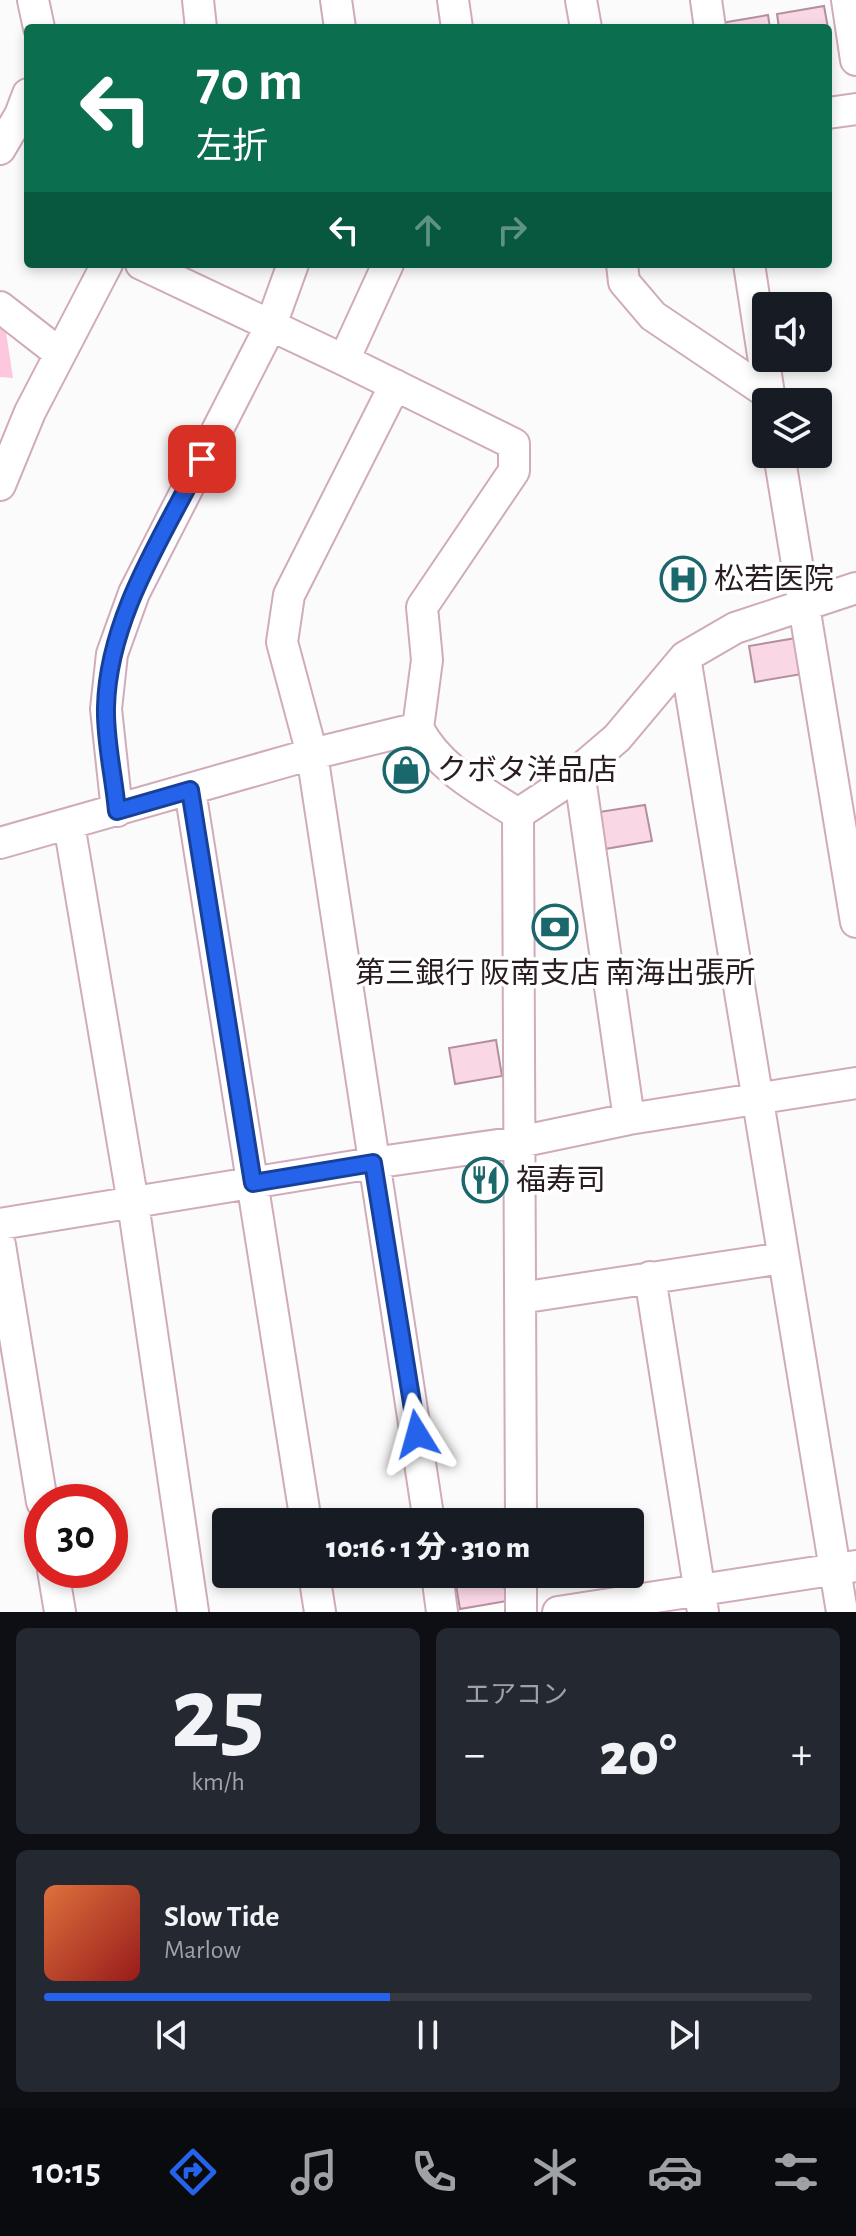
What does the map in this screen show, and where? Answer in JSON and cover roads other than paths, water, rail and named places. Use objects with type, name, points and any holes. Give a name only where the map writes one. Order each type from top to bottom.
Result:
[{"type":"street","points":[[33,0],[38,24]]},
{"type":"street","points":[[198,0],[201,24]]},
{"type":"street","points":[[336,0],[339,24]]},
{"type":"street","points":[[453,0],[456,24]]},
{"type":"street","points":[[581,0],[585,24]]},
{"type":"street","points":[[706,0],[709,24]]},
{"type":"street","points":[[847,0],[856,60]]},
{"type":"street","points":[[0,149],[24,104]]},
{"type":"street","points":[[832,112],[856,109]]},
{"type":"street","points":[[0,485],[30,412],[105,268]]},
{"type":"street","points":[[150,268],[514,444],[514,471],[422,607],[427,660],[418,728],[438,757],[458,775],[518,814]]},
{"type":"street","points":[[117,811],[106,709],[112,654],[134,593],[271,325],[292,268]]},
{"type":"street","points":[[344,360],[386,268]]},
{"type":"street","points":[[622,268],[624,282],[653,316],[756,388]]},
{"type":"street","points":[[750,268],[768,388]]},
{"type":"street","points":[[0,307],[59,353]]},
{"type":"street","points":[[395,385],[289,595],[282,642],[312,754],[427,1508]]},
{"type":"street","points":[[781,468],[856,922]]},
{"type":"street","points":[[518,814],[579,771],[617,738],[685,657],[735,628],[856,588]]},
{"type":"street","points":[[685,657],[783,1258],[846,1568],[842,1612]]},
{"type":"street","points":[[0,843],[312,754],[418,728]]},
{"type":"street","points":[[579,771],[629,1119]]},
{"type":"street","points":[[190,790],[304,1508]]},
{"type":"street","points":[[518,814],[521,1508]]},
{"type":"street","points":[[69,824],[133,1203],[193,1612]]},
{"type":"street","points":[[0,1224],[519,1142],[629,1119],[856,1083]]},
{"type":"street","points":[[0,1245],[39,1484]]},
{"type":"street","points":[[520,1298],[783,1258]]},
{"type":"street","points":[[650,1277],[702,1601]]},
{"type":"street","points":[[571,1611],[702,1601],[846,1568]]},
{"type":"street","points":[[56,1588],[60,1612]]},
{"type":"street","points":[[316,1588],[320,1612]]},
{"type":"street","points":[[439,1588],[442,1612]]},
{"type":"street","points":[[521,1588],[521,1612]]},
{"type":"place","name":"松若医院","points":[[683,579]]},
{"type":"place","name":"クボタ洋品店","points":[[406,770]]},
{"type":"place","name":"第三銀行 阪南支店 南海出張所","points":[[555,927]]},
{"type":"place","name":"福寿司","points":[[485,1180]]}]
